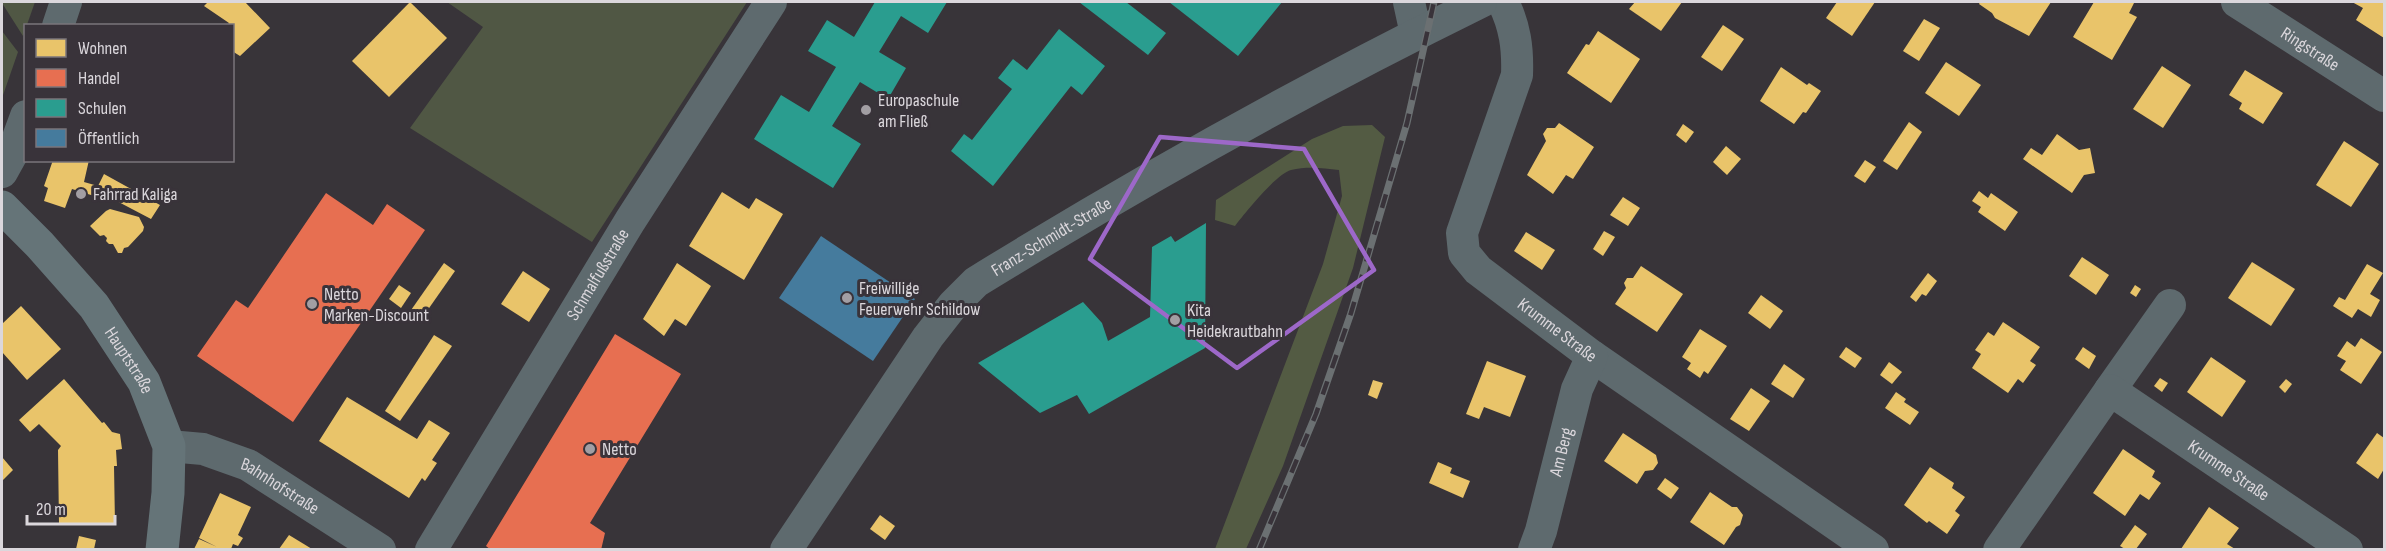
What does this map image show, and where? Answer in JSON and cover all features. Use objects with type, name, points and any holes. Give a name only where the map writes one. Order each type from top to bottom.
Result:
[{"type":"main road","name":"Hauptstraße","points":[[2,207],[40,244],[94,306],[144,382],[169,446],[168,493],[162,549]]},
{"type":"street","points":[[59,24],[66,2]]},
{"type":"street","name":"Schmalfußstraße","points":[[431,549],[630,221],[771,2]]},
{"type":"street","points":[[1409,2],[1416,34]]},
{"type":"street","name":"Franz-Schmidt-Straße","points":[[786,549],[928,337],[976,282],[1168,168],[1416,34],[1481,2]]},
{"type":"street","name":"Krumme Straße","points":[[1503,2],[1511,18],[1518,50],[1517,75],[1462,233],[1464,253],[1478,270],[1592,356],[1873,549]]},
{"type":"street","name":"Ringstraße","points":[[2237,2],[2385,96]]},
{"type":"street","points":[[2,172],[12,154],[24,121]]},
{"type":"street","points":[[1999,549],[2170,304]]},
{"type":"street","name":"Am Berg","points":[[1534,549],[1541,531],[1577,389],[1592,356]]},
{"type":"street","name":"Krumme Straße","points":[[2110,390],[2347,549]]},
{"type":"street","name":"Bahnhofstraße","points":[[169,446],[203,449],[248,465],[380,549]]},
{"type":"highlighted area","points":[[1160,137],[1304,149],[1374,270],[1237,368],[1090,259]]},
{"type":"green space","points":[[35,2],[27,24],[24,24],[23,36],[2,3]]},
{"type":"green space","points":[[447,2],[747,2],[592,242],[410,128],[483,27]]},
{"type":"green space","points":[[2,31],[18,52],[2,98]]},
{"type":"green space","points":[[1372,125],[1385,137],[1353,268],[1283,466],[1246,549],[1215,549],[1323,264],[1342,196],[1339,170],[1303,168],[1285,173],[1261,195],[1235,226],[1215,220],[1216,200],[1312,139],[1343,126]]},
{"type":"building: Wohnen","points":[[208,2],[245,2],[270,28],[240,56],[234,52],[234,24],[228,24],[204,6]]},
{"type":"building: Wohnen","points":[[410,2],[447,38],[389,97],[352,61]]},
{"type":"building: Wohnen","points":[[1635,2],[1682,2],[1661,31],[1629,9]]},
{"type":"building: Wohnen","points":[[1837,2],[1875,2],[1852,36],[1826,18]]},
{"type":"building: Wohnen","points":[[1980,2],[2051,2],[2029,36],[1995,18],[1979,4]]},
{"type":"building: Wohnen","points":[[2094,2],[2134,3],[2129,13],[2137,17],[2112,60],[2073,37]]},
{"type":"building: Wohnen","points":[[2352,2],[2384,2],[2384,38],[2356,20],[2363,8]]},
{"type":"building: Wohnen","points":[[1924,19],[1940,28],[1919,61],[1903,51]]},
{"type":"building: Wohnen","points":[[1723,25],[1744,39],[1722,71],[1701,57]]},
{"type":"building: Wohnen","points":[[1598,31],[1640,59],[1611,103],[1567,73],[1586,44],[1589,45]]},
{"type":"building: Wohnen","points":[[1946,62],[1981,85],[1959,116],[1925,93]]},
{"type":"building: Wohnen","points":[[2162,66],[2191,85],[2163,128],[2133,109]]},
{"type":"building: Wohnen","points":[[1781,67],[1807,85],[1809,83],[1821,91],[1806,113],[1803,112],[1794,124],[1760,101]]},
{"type":"building: Wohnen","points":[[2245,70],[2283,93],[2263,124],[2239,109],[2242,103],[2229,95]]},
{"type":"building: Wohnen","points":[[1909,122],[1922,132],[1897,170],[1883,161]]},
{"type":"building: Wohnen","points":[[1559,123],[1594,147],[1573,179],[1566,175],[1553,194],[1527,175],[1546,141],[1543,134],[1547,128],[1555,128]]},
{"type":"building: Wohnen","points":[[1683,124],[1694,132],[1686,143],[1676,135]]},
{"type":"building: Wohnen","points":[[2057,134],[2079,150],[2090,148],[2095,173],[2084,175],[2072,193],[2023,159],[2031,148],[2042,155]]},
{"type":"building: Wohnen","points":[[2344,141],[2379,164],[2351,207],[2316,185]]},
{"type":"building: Wohnen","points":[[1726,146],[1741,159],[1727,175],[1713,162]]},
{"type":"building: Wohnen","points":[[1865,160],[1876,167],[1865,183],[1854,176]]},
{"type":"building: Wohnen","points":[[52,162],[89,162],[84,182],[98,186],[104,174],[160,205],[151,219],[111,198],[110,201],[72,189],[65,208],[44,201],[48,188],[44,186]]},
{"type":"building: Wohnen","points":[[1979,191],[1988,198],[1991,193],[2018,212],[2005,231],[1978,212],[1981,207],[1972,201]]},
{"type":"building: Wohnen","points":[[722,192],[749,209],[756,198],[783,214],[744,280],[689,246]]},
{"type":"building: Wohnen","points":[[1623,197],[1640,208],[1628,226],[1610,215]]},
{"type":"building: Wohnen","points":[[110,209],[139,217],[144,227],[143,231],[128,247],[124,248],[122,253],[118,253],[113,244],[106,241],[107,238],[104,235],[100,236],[90,226]]},
{"type":"building: Wohnen","points":[[1604,231],[1615,237],[1603,256],[1593,249]]},
{"type":"building: Wohnen","points":[[1526,232],[1555,250],[1542,270],[1514,251]]},
{"type":"building: Wohnen","points":[[2082,257],[2109,275],[2096,295],[2069,276]]},
{"type":"building: Wohnen","points":[[2252,262],[2295,289],[2271,326],[2228,298]]},
{"type":"building: Wohnen","points":[[444,263],[455,271],[420,321],[409,313]]},
{"type":"building: Wohnen","points":[[677,263],[711,286],[686,326],[675,319],[664,336],[643,319]]},
{"type":"building: Wohnen","points":[[2367,264],[2383,273],[2370,294],[2380,300],[2371,317],[2358,309],[2352,318],[2333,306],[2339,297],[2345,300]]},
{"type":"building: Wohnen","points":[[1641,266],[1683,294],[1657,332],[1615,304],[1626,288],[1624,283],[1627,278],[1633,278]]},
{"type":"building: Wohnen","points":[[523,271],[550,289],[529,322],[501,304]]},
{"type":"building: Wohnen","points":[[1928,273],[1937,281],[1926,296],[1922,294],[1916,302],[1910,297]]},
{"type":"building: Wohnen","points":[[399,285],[411,293],[401,308],[389,299]]},
{"type":"building: Wohnen","points":[[2135,285],[2141,289],[2136,297],[2130,293]]},
{"type":"building: Wohnen","points":[[1761,295],[1783,311],[1770,329],[1748,313]]},
{"type":"building: Wohnen","points":[[21,306],[61,349],[27,380],[2,352],[2,324]]},
{"type":"building: Wohnen","points":[[2003,322],[2040,347],[2030,361],[2036,365],[2023,383],[2018,379],[2008,393],[1972,368],[1981,354],[1975,350],[1988,332],[1994,336]]},
{"type":"building: Wohnen","points":[[1700,329],[1727,346],[1708,374],[1704,371],[1700,378],[1687,369],[1691,363],[1682,357]]},
{"type":"building: Wohnen","points":[[434,335],[452,346],[400,421],[385,411]]},
{"type":"building: Wohnen","points":[[2361,338],[2382,352],[2361,384],[2340,370],[2346,361],[2337,356],[2347,341],[2355,347]]},
{"type":"building: Wohnen","points":[[1846,347],[1862,358],[1855,368],[1839,357]]},
{"type":"building: Wohnen","points":[[2083,347],[2096,356],[2089,369],[2075,359]]},
{"type":"building: Wohnen","points":[[2211,357],[2246,381],[2222,417],[2187,392]]},
{"type":"building: Wohnen","points":[[1487,361],[1526,376],[1510,417],[1484,407],[1479,419],[1466,414]]},
{"type":"building: Wohnen","points":[[1889,362],[1902,372],[1892,384],[1880,375]]},
{"type":"building: Wohnen","points":[[1784,364],[1805,379],[1793,398],[1771,384]]},
{"type":"building: Wohnen","points":[[2160,378],[2168,383],[2162,392],[2154,386]]},
{"type":"building: Wohnen","points":[[64,379],[102,423],[104,422],[112,432],[120,434],[122,449],[116,450],[117,466],[114,466],[115,524],[59,524],[58,450],[61,446],[39,424],[30,432],[19,420]]},
{"type":"building: Wohnen","points":[[2286,379],[2292,384],[2285,393],[2279,387]]},
{"type":"building: Wohnen","points":[[1373,380],[1383,383],[1377,399],[1368,395]]},
{"type":"building: Wohnen","points":[[1751,388],[1770,401],[1749,431],[1730,419]]},
{"type":"building: Wohnen","points":[[1896,392],[1906,399],[1904,402],[1919,412],[1910,425],[1885,408]]},
{"type":"building: Wohnen","points":[[347,397],[417,439],[429,420],[450,433],[432,460],[437,463],[425,481],[422,478],[409,498],[319,441]]},
{"type":"building: Wohnen","points":[[1623,433],[1656,455],[1658,463],[1653,470],[1645,471],[1637,484],[1604,461]]},
{"type":"building: Wohnen","points":[[2377,433],[2384,438],[2384,469],[2378,479],[2356,463]]},
{"type":"building: Wohnen","points":[[2123,449],[2155,471],[2152,477],[2161,483],[2149,500],[2140,494],[2125,516],[2093,493]]},
{"type":"building: Wohnen","points":[[2,457],[13,470],[2,481]]},
{"type":"building: Wohnen","points":[[1438,462],[1452,468],[1450,473],[1470,481],[1463,498],[1429,483]]},
{"type":"building: Wohnen","points":[[1930,467],[1954,483],[1952,488],[1965,497],[1955,511],[1960,515],[1947,534],[1929,521],[1927,523],[1904,505]]},
{"type":"building: Wohnen","points":[[1665,478],[1679,488],[1671,499],[1657,489]]},
{"type":"building: Wohnen","points":[[1710,492],[1732,507],[1737,507],[1743,515],[1740,525],[1736,527],[1724,545],[1690,522]]},
{"type":"building: Wohnen","points":[[220,493],[251,507],[238,535],[243,538],[238,546],[233,544],[231,549],[194,549],[199,539],[217,547],[199,538]]},
{"type":"building: Wohnen","points":[[2209,507],[2239,528],[2227,544],[2235,549],[2181,549]]},
{"type":"building: Wohnen","points":[[880,515],[895,526],[885,540],[870,529]]},
{"type":"building: Wohnen","points":[[2135,525],[2147,534],[2136,549],[2125,549],[2120,546]]},
{"type":"building: Wohnen","points":[[289,535],[312,549],[279,549]]},
{"type":"building: Wohnen","points":[[79,536],[96,540],[94,549],[76,549]]},
{"type":"building: Handel","name":"Netto Marken-Discount","points":[[326,193],[373,225],[387,204],[425,230],[293,422],[197,356],[236,300],[248,308]]},
{"type":"building: Handel","name":"Netto","points":[[615,334],[681,374],[590,523],[605,533],[601,550],[491,550],[486,546]]},
{"type":"building: Schulen","points":[[875,2],[947,2],[928,33],[901,16],[879,52],[906,68],[888,99],[860,82],[832,126],[861,144],[833,188],[754,139],[781,95],[809,112],[836,67],[808,51],[827,20],[854,37]]},
{"type":"building: Schulen","points":[[1079,2],[1126,2],[1166,33],[1148,55]]},
{"type":"building: Schulen","points":[[1169,2],[1282,2],[1238,56]]},
{"type":"building: Schulen","points":[[1059,29],[1105,66],[1082,95],[1071,86],[993,186],[951,151],[964,134],[972,140],[1012,89],[998,78],[1013,59],[1027,70]]},
{"type":"building: Schulen","name":"Kita Heidekrautbahn","points":[[1206,223],[1205,348],[1089,414],[1077,395],[1040,413],[978,363],[1083,302],[1102,323],[1108,341],[1150,317],[1152,247],[1171,236],[1175,242]]},
{"type":"building: Öffentlich","name":"Freiwillige Feuerwehr Schildow","points":[[821,236],[915,299],[873,361],[779,298]]},
{"type":"railway","points":[[1259,550],[1316,414],[1351,313],[1407,123],[1434,2]]},
{"type":"place","name":"Europaschule am Fließ","points":[[866,110]]},
{"type":"place","name":"Fahrrad Kaliga","points":[[81,194]]},
{"type":"place","name":"Freiwillige Feuerwehr Schildow","points":[[847,298]]},
{"type":"place","name":"Netto Marken-Discount","points":[[312,304]]},
{"type":"place","name":"Kita Heidekrautbahn","points":[[1175,320]]},
{"type":"place","name":"Netto","points":[[590,449]]}]
